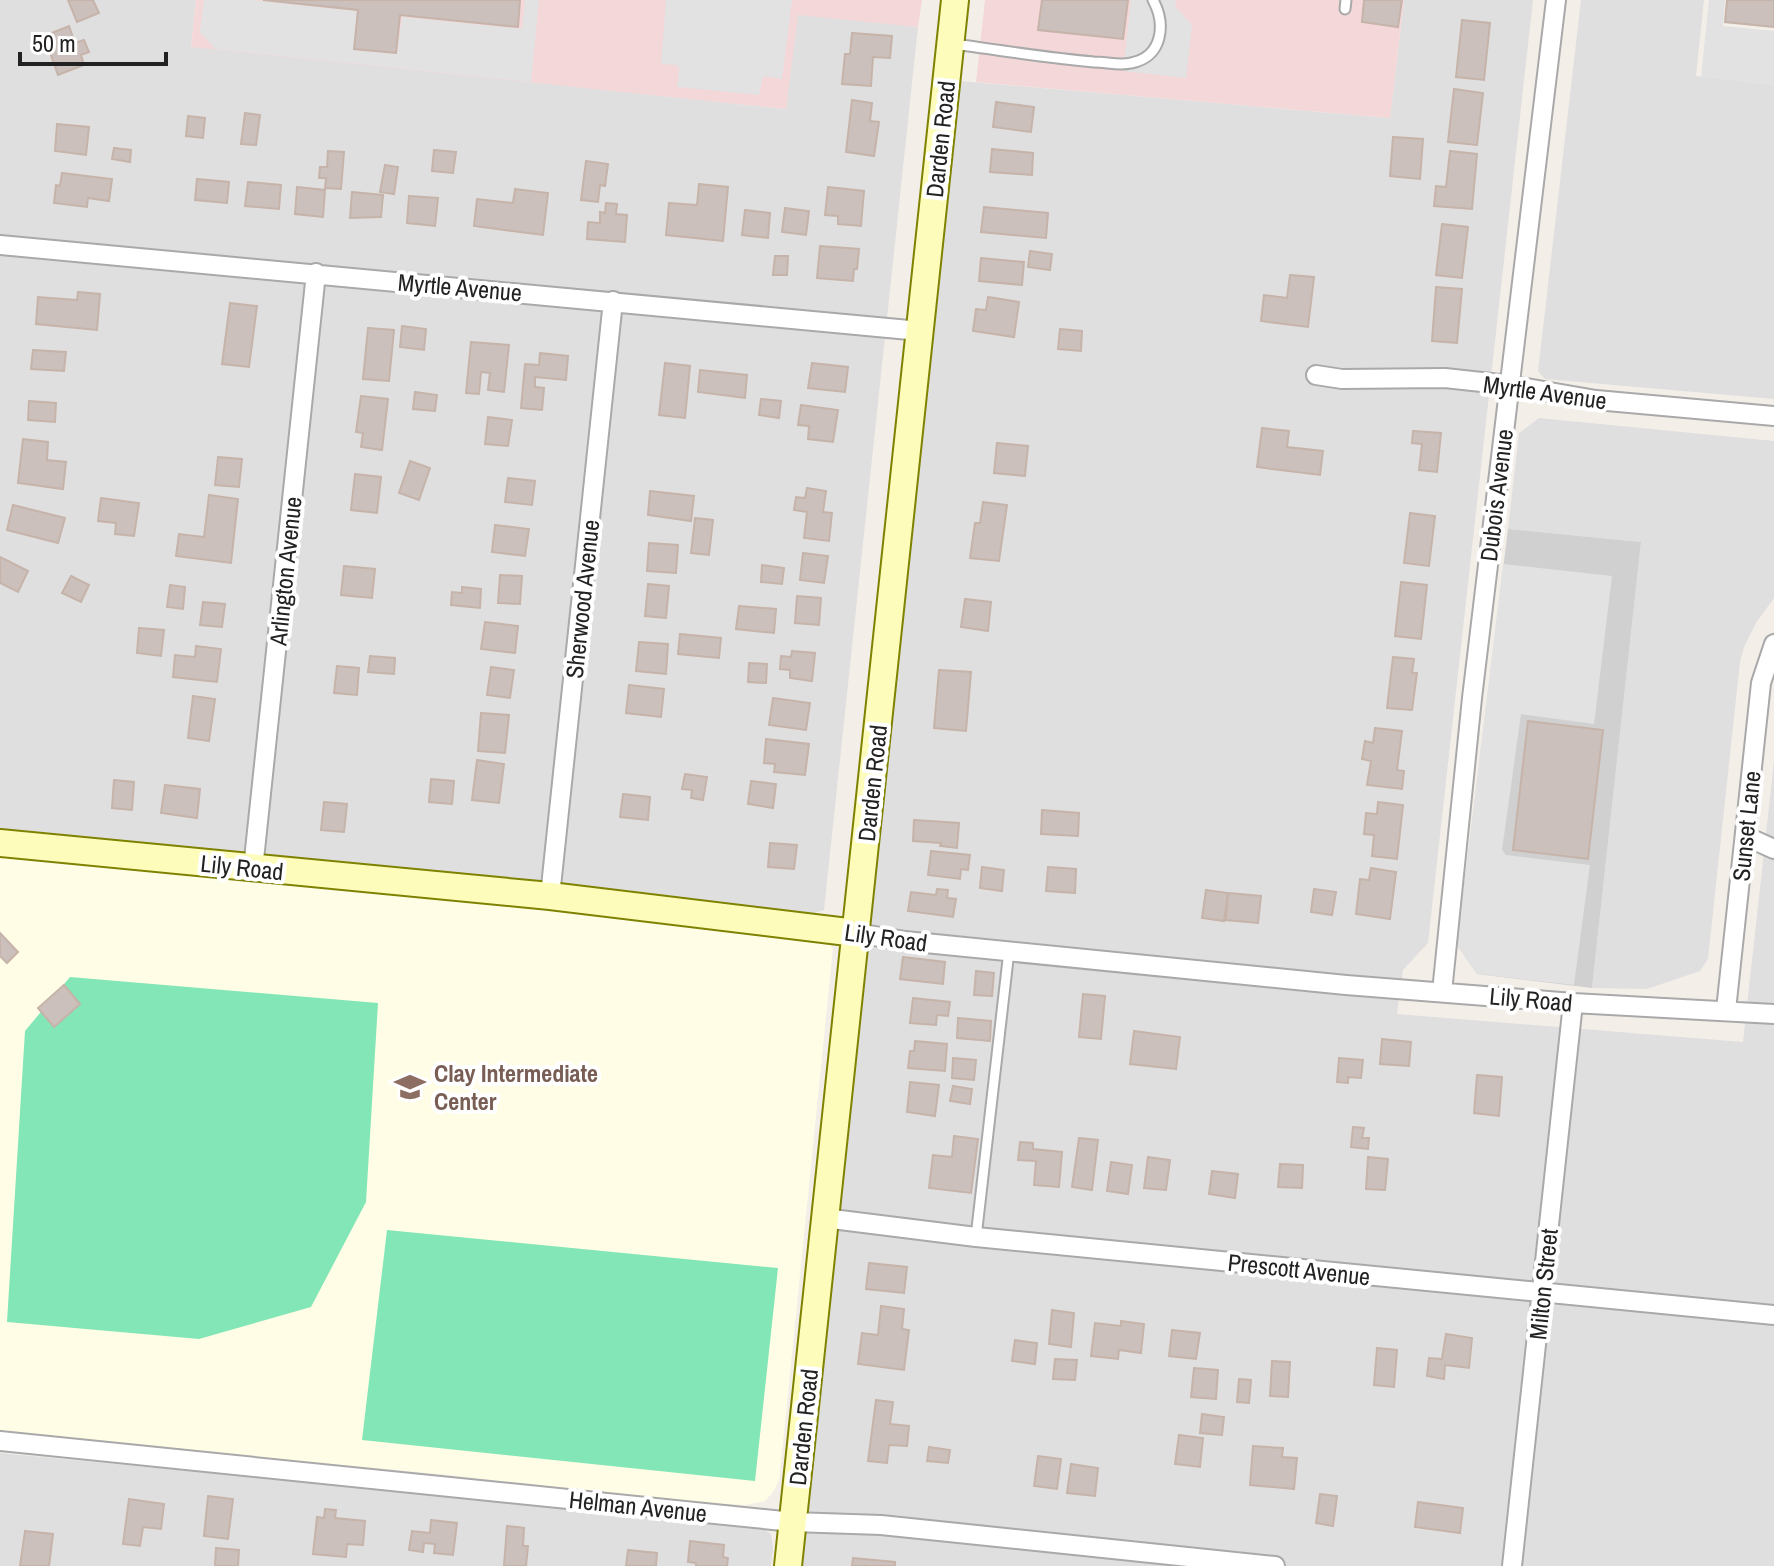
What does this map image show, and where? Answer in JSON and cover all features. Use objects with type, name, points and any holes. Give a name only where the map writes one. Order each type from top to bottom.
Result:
[{"type":"street","name":"Darden Road","points":[[788,1566],[955,0]]},
{"type":"street","name":"Dubois Avenue","points":[[1442,992],[1472,698],[1556,0]]},
{"type":"street","name":"Myrtle Avenue","points":[[0,245],[920,331]]},
{"type":"street","name":"Arlington Avenue","points":[[253,869],[316,273]]},
{"type":"street","name":"Sherwood Avenue","points":[[550,896],[613,301]]},
{"type":"street","name":"Myrtle Avenue","points":[[1316,375],[1342,379],[1445,378],[1596,400],[1774,416]]},
{"type":"street","name":"Sunset Lane","points":[[1726,1010],[1761,683],[1774,644]]},
{"type":"street","points":[[1745,836],[1774,849]]},
{"type":"street","name":"Lily Road","points":[[0,843],[550,896],[905,941],[1346,985],[1573,1003],[1774,1014]]},
{"type":"street","name":"Milton Street","points":[[1512,1566],[1573,1003]]},
{"type":"street","name":"Prescott Avenue","points":[[824,1218],[976,1237],[1774,1315]]},
{"type":"street","name":"Helman Avenue","points":[[0,1441],[793,1522],[881,1525],[1275,1566]]},
{"type":"lane","points":[[950,44],[1063,60],[1130,64],[1143,59],[1159,44],[1162,26],[1153,0]]},
{"type":"lane","points":[[976,1237],[1009,951]]},
{"type":"shaded area","points":[[0,0],[196,0],[191,46],[786,109],[797,14],[918,27],[824,910],[814,913],[0,831]]},
{"type":"shaded area","points":[[196,0],[922,0],[918,27],[798,15],[786,109],[191,47]]},
{"type":"shaded area","points":[[204,0],[252,0],[357,11],[354,50],[397,54],[402,17],[522,29],[525,0],[539,0],[531,82],[215,49],[200,32]]},
{"type":"shaded area","points":[[666,0],[792,0],[782,79],[763,76],[759,95],[677,87],[679,68],[661,64]]},
{"type":"shaded area","points":[[985,0],[1404,0],[1390,118],[976,82]]},
{"type":"shaded area","points":[[1131,0],[1176,0],[1175,6],[1192,25],[1186,78],[1123,71]]},
{"type":"shaded area","points":[[1404,0],[1533,0],[1428,943],[1403,970],[1397,1014],[1743,1042],[1774,761],[1774,1566],[800,1566],[960,81],[1390,118]]},
{"type":"shaded area","points":[[1581,0],[1704,0],[1696,76],[1774,85],[1774,399],[1545,379],[1538,371]]},
{"type":"shaded area","points":[[1709,0],[1725,0],[1723,26],[1774,31],[1774,85],[1701,77]]},
{"type":"shaded area","points":[[1539,418],[1774,441],[1774,598],[1756,623],[1740,662],[1708,959],[1700,971],[1647,989],[1592,988],[1641,542],[1508,529],[1519,433]]},
{"type":"shaded area","points":[[1508,529],[1641,542],[1592,988],[1477,974],[1457,945]]},
{"type":"shaded area","points":[[1503,564],[1612,576],[1594,724],[1521,714],[1502,850],[1506,855],[1590,865],[1574,985],[1477,974],[1457,945]]},
{"type":"shaded area","name":"Clay Intermediate Center","points":[[0,856],[469,899],[828,943],[833,948],[781,1463],[779,1481],[773,1492],[765,1501],[745,1505],[679,1501],[449,1475],[0,1433]]},
{"type":"shaded area","points":[[0,1453],[759,1526],[771,1534],[771,1566],[0,1566]]},
{"type":"green space","points":[[70,977],[378,1003],[366,1202],[311,1307],[199,1339],[7,1322],[25,1031]]},
{"type":"green space","points":[[387,1230],[778,1268],[755,1481],[362,1440]]},
{"type":"building","points":[[68,0],[93,0],[99,13],[77,22]]},
{"type":"building","points":[[263,0],[520,0],[518,27],[400,15],[396,53],[354,49],[358,10]]},
{"type":"building","points":[[1042,0],[1128,0],[1123,39],[1038,30]]},
{"type":"building","points":[[1364,0],[1402,0],[1398,27],[1362,22]]},
{"type":"building","points":[[1727,0],[1774,0],[1774,27],[1725,22]]},
{"type":"building","points":[[1462,20],[1490,23],[1484,80],[1456,77]]},
{"type":"building","points":[[69,26],[75,43],[84,40],[89,52],[81,55],[84,65],[58,75],[44,36]]},
{"type":"building","points":[[852,33],[892,36],[890,58],[873,57],[871,86],[842,84],[845,54],[850,54]]},
{"type":"building","points":[[1454,89],[1483,93],[1477,145],[1448,142]]},
{"type":"building","points":[[852,100],[872,103],[870,121],[879,122],[874,156],[846,152]]},
{"type":"building","points":[[996,102],[1034,107],[1031,132],[993,127]]},
{"type":"building","points":[[245,113],[260,115],[256,145],[241,144]]},
{"type":"building","points":[[188,116],[205,118],[203,138],[186,136]]},
{"type":"building","points":[[57,124],[89,127],[86,155],[55,151]]},
{"type":"building","points":[[1393,137],[1423,139],[1420,179],[1390,176]]},
{"type":"building","points":[[114,148],[131,150],[130,162],[112,159]]},
{"type":"building","points":[[992,149],[1033,153],[1032,175],[990,172]]},
{"type":"building","points":[[434,150],[456,152],[453,173],[432,171]]},
{"type":"building","points":[[328,151],[344,152],[341,189],[325,188],[326,178],[319,178],[320,167],[327,167]]},
{"type":"building","points":[[1450,151],[1477,154],[1472,209],[1434,206],[1436,186],[1446,187]]},
{"type":"building","points":[[586,161],[608,164],[605,186],[600,185],[598,202],[581,200]]},
{"type":"building","points":[[385,165],[398,167],[394,194],[380,192]]},
{"type":"building","points":[[62,173],[112,179],[109,201],[88,198],[87,207],[54,203],[56,185],[60,186]]},
{"type":"building","points":[[197,179],[229,182],[227,203],[195,200]]},
{"type":"building","points":[[248,182],[281,185],[279,209],[245,206]]},
{"type":"building","points":[[699,184],[728,187],[723,241],[666,235],[669,203],[697,205]]},
{"type":"building","points":[[297,187],[325,190],[323,217],[295,214]]},
{"type":"building","points":[[828,187],[864,191],[861,226],[838,224],[838,216],[825,215]]},
{"type":"building","points":[[515,189],[548,193],[543,235],[474,226],[477,199],[513,203]]},
{"type":"building","points":[[352,192],[383,195],[381,217],[350,218]]},
{"type":"building","points":[[409,196],[438,198],[435,226],[407,223]]},
{"type":"building","points":[[606,203],[617,204],[616,214],[627,215],[625,242],[587,239],[588,222],[600,223],[600,212],[605,213]]},
{"type":"building","points":[[984,207],[1048,213],[1046,238],[981,232]]},
{"type":"building","points":[[785,208],[809,211],[806,235],[782,232]]},
{"type":"building","points":[[745,210],[770,213],[768,238],[742,235]]},
{"type":"building","points":[[1442,224],[1468,227],[1462,278],[1436,275]]},
{"type":"building","points":[[820,246],[859,249],[853,281],[817,278]]},
{"type":"building","points":[[1030,251],[1052,254],[1050,270],[1028,267]]},
{"type":"building","points":[[775,256],[788,256],[787,275],[773,275]]},
{"type":"building","points":[[981,258],[1024,262],[1022,285],[979,281]]},
{"type":"building","points":[[1290,275],[1314,277],[1308,327],[1261,321],[1264,295],[1287,298]]},
{"type":"building","points":[[1436,287],[1462,289],[1457,343],[1432,341]]},
{"type":"building","points":[[78,292],[100,294],[97,330],[36,324],[38,297],[77,300]]},
{"type":"building","points":[[988,297],[1019,302],[1014,337],[973,331],[976,309],[986,310]]},
{"type":"building","points":[[230,303],[257,306],[249,367],[222,364]]},
{"type":"building","points":[[402,326],[426,329],[424,350],[400,347]]},
{"type":"building","points":[[368,328],[394,330],[389,381],[363,379]]},
{"type":"building","points":[[1060,329],[1082,331],[1081,351],[1058,349]]},
{"type":"building","points":[[471,342],[509,345],[504,392],[488,390],[490,373],[481,372],[479,394],[466,393]]},
{"type":"building","points":[[33,350],[66,352],[64,371],[31,369]]},
{"type":"building","points":[[540,353],[568,356],[566,380],[535,377],[535,387],[544,388],[542,410],[521,408],[525,364],[539,365]]},
{"type":"building","points":[[665,363],[690,366],[685,418],[659,415]]},
{"type":"building","points":[[812,363],[848,367],[845,392],[808,388]]},
{"type":"building","points":[[700,370],[747,375],[745,398],[698,392]]},
{"type":"building","points":[[415,392],[437,395],[435,411],[413,409]]},
{"type":"building","points":[[361,396],[388,399],[382,450],[361,447],[363,433],[356,432]]},
{"type":"building","points":[[761,399],[781,401],[779,418],[759,415]]},
{"type":"building","points":[[29,401],[56,403],[55,422],[28,420]]},
{"type":"building","points":[[801,405],[838,410],[833,442],[808,439],[809,426],[798,425]]},
{"type":"building","points":[[488,417],[512,420],[508,446],[485,444]]},
{"type":"building","points":[[1262,428],[1289,431],[1287,447],[1323,451],[1320,475],[1257,467]]},
{"type":"building","points":[[1413,431],[1441,433],[1437,472],[1419,470],[1422,444],[1412,443]]},
{"type":"building","points":[[23,439],[48,442],[47,460],[66,462],[63,489],[18,483]]},
{"type":"building","points":[[997,443],[1028,446],[1025,476],[994,473]]},
{"type":"building","points":[[218,457],[242,459],[239,487],[215,485]]},
{"type":"building","points":[[410,461],[430,468],[419,500],[399,493]]},
{"type":"building","points":[[355,474],[381,477],[377,513],[351,510]]},
{"type":"building","points":[[508,478],[535,481],[532,505],[505,502]]},
{"type":"building","points":[[807,488],[826,491],[823,512],[832,513],[829,541],[804,538],[807,512],[794,510],[796,497],[805,498]]},
{"type":"building","points":[[650,491],[694,496],[691,521],[648,515]]},
{"type":"building","points":[[209,495],[238,499],[231,563],[176,556],[179,534],[204,537]]},
{"type":"building","points":[[101,498],[139,503],[134,536],[115,534],[116,523],[98,521]]},
{"type":"building","points":[[983,502],[1007,505],[999,561],[970,558],[975,523],[980,523]]},
{"type":"building","points":[[13,505],[65,518],[58,543],[7,530]]},
{"type":"building","points":[[1410,513],[1435,516],[1429,566],[1404,563]]},
{"type":"building","points":[[695,518],[713,520],[709,555],[691,553]]},
{"type":"building","points":[[495,525],[529,529],[525,556],[492,552]]},
{"type":"building","points":[[649,543],[678,545],[676,573],[647,571]]},
{"type":"building","points":[[803,553],[828,556],[824,583],[800,580]]},
{"type":"building","points":[[0,557],[28,571],[18,592],[0,583]]},
{"type":"building","points":[[762,565],[784,568],[782,584],[761,582]]},
{"type":"building","points":[[344,566],[375,569],[372,598],[341,595]]},
{"type":"building","points":[[500,575],[522,576],[520,604],[498,603]]},
{"type":"building","points":[[71,576],[89,585],[81,602],[62,593]]},
{"type":"building","points":[[1401,582],[1427,585],[1421,639],[1395,636]]},
{"type":"building","points":[[648,584],[669,586],[666,618],[645,616]]},
{"type":"building","points":[[170,585],[185,587],[183,609],[167,607]]},
{"type":"building","points":[[462,587],[481,589],[480,608],[451,605],[452,592],[462,593]]},
{"type":"building","points":[[797,596],[821,598],[819,625],[795,623]]},
{"type":"building","points":[[965,599],[991,602],[988,631],[961,627]]},
{"type":"building","points":[[203,602],[225,604],[222,627],[200,625]]},
{"type":"building","points":[[739,606],[776,609],[774,633],[736,629]]},
{"type":"building","points":[[485,622],[518,626],[515,653],[481,649]]},
{"type":"building","points":[[139,628],[164,630],[161,656],[137,653]]},
{"type":"building","points":[[680,634],[721,638],[719,658],[678,654]]},
{"type":"building","points":[[639,642],[668,644],[666,674],[636,671]]},
{"type":"building","points":[[196,646],[221,649],[217,682],[173,677],[175,655],[195,657]]},
{"type":"building","points":[[792,651],[815,653],[812,681],[790,678],[790,670],[780,669],[781,656],[791,657]]},
{"type":"building","points":[[370,656],[395,658],[394,674],[368,672]]},
{"type":"building","points":[[1393,657],[1414,659],[1412,673],[1417,673],[1412,710],[1387,708]]},
{"type":"building","points":[[749,663],[767,664],[766,683],[748,682]]},
{"type":"building","points":[[337,666],[359,668],[357,695],[334,693]]},
{"type":"building","points":[[491,667],[514,670],[510,698],[487,695]]},
{"type":"building","points":[[939,670],[971,672],[966,731],[934,728]]},
{"type":"building","points":[[629,685],[664,689],[661,717],[626,713]]},
{"type":"building","points":[[193,696],[215,699],[209,741],[188,738]]},
{"type":"building","points":[[773,698],[810,703],[806,730],[769,725]]},
{"type":"building","points":[[481,713],[509,715],[505,753],[478,751]]},
{"type":"building","points":[[1528,721],[1603,730],[1588,859],[1513,850]]},
{"type":"building","points":[[1375,728],[1402,731],[1397,770],[1404,771],[1402,789],[1367,785],[1371,761],[1362,759],[1365,741],[1373,743]]},
{"type":"building","points":[[766,739],[809,744],[805,775],[774,772],[775,764],[764,763]]},
{"type":"building","points":[[477,760],[504,764],[499,803],[472,800]]},
{"type":"building","points":[[685,774],[707,777],[703,800],[691,798],[692,790],[682,789]]},
{"type":"building","points":[[431,779],[454,781],[452,804],[429,802]]},
{"type":"building","points":[[114,780],[134,782],[132,810],[112,808]]},
{"type":"building","points":[[751,781],[776,784],[773,808],[748,804]]},
{"type":"building","points":[[165,785],[200,789],[197,818],[161,813]]},
{"type":"building","points":[[623,794],[650,797],[648,820],[620,817]]},
{"type":"building","points":[[324,802],[347,804],[344,832],[321,830]]},
{"type":"building","points":[[1378,802],[1403,805],[1397,859],[1372,856],[1374,835],[1364,834],[1366,813],[1377,814]]},
{"type":"building","points":[[1042,810],[1079,813],[1078,836],[1041,834]]},
{"type":"building","points":[[914,820],[959,823],[957,848],[940,846],[941,843],[913,841]]},
{"type":"building","points":[[770,843],[797,845],[794,869],[768,867]]},
{"type":"building","points":[[931,851],[970,855],[968,870],[961,869],[960,879],[928,875]]},
{"type":"building","points":[[982,867],[1004,870],[1002,891],[980,888]]},
{"type":"building","points":[[1048,867],[1076,869],[1075,893],[1046,891]]},
{"type":"building","points":[[1371,868],[1396,872],[1390,919],[1356,914],[1360,879],[1369,880]]},
{"type":"building","points":[[937,889],[948,890],[947,898],[956,899],[953,917],[908,911],[911,892],[936,895]]},
{"type":"building","points":[[1314,889],[1336,892],[1332,915],[1311,912]]},
{"type":"building","points":[[1206,890],[1228,893],[1224,921],[1202,918]]},
{"type":"building","points":[[1228,893],[1261,896],[1258,923],[1226,920]]},
{"type":"building","points":[[0,933],[18,952],[7,963],[0,956]]},
{"type":"building","points":[[903,957],[945,962],[943,984],[900,979]]},
{"type":"building","points":[[976,971],[994,973],[992,996],[974,995]]},
{"type":"building","points":[[64,985],[80,1004],[54,1027],[38,1008]]},
{"type":"building","points":[[1083,994],[1105,996],[1101,1039],[1079,1037]]},
{"type":"building","points":[[913,998],[950,1002],[948,1016],[937,1015],[936,1025],[910,1023]]},
{"type":"building","points":[[958,1018],[991,1021],[990,1041],[957,1038]]},
{"type":"building","points":[[1134,1031],[1180,1037],[1176,1069],[1130,1064]]},
{"type":"building","points":[[1382,1039],[1411,1042],[1409,1066],[1380,1064]]},
{"type":"building","points":[[915,1041],[947,1044],[945,1071],[908,1068]]},
{"type":"building","points":[[953,1058],[976,1060],[974,1080],[952,1078]]},
{"type":"building","points":[[1339,1058],[1363,1060],[1361,1078],[1348,1077],[1348,1083],[1337,1082]]},
{"type":"building","points":[[1477,1075],[1502,1077],[1499,1116],[1474,1113]]},
{"type":"building","points":[[910,1082],[939,1085],[935,1116],[907,1112]]},
{"type":"building","points":[[953,1086],[972,1089],[970,1104],[950,1101]]},
{"type":"building","points":[[1353,1127],[1364,1128],[1362,1138],[1369,1138],[1368,1149],[1351,1147]]},
{"type":"building","points":[[954,1136],[978,1139],[971,1193],[929,1188],[933,1155],[952,1157]]},
{"type":"building","points":[[1079,1138],[1098,1140],[1092,1190],[1072,1187]]},
{"type":"building","points":[[1020,1142],[1033,1143],[1033,1149],[1062,1152],[1059,1187],[1034,1185],[1036,1161],[1018,1160]]},
{"type":"building","points":[[1148,1157],[1170,1160],[1166,1190],[1144,1188]]},
{"type":"building","points":[[1368,1157],[1388,1159],[1385,1190],[1366,1189]]},
{"type":"building","points":[[1111,1162],[1132,1165],[1128,1194],[1107,1191]]},
{"type":"building","points":[[1280,1164],[1303,1165],[1302,1188],[1278,1187]]},
{"type":"building","points":[[1212,1171],[1238,1174],[1235,1198],[1209,1194]]},
{"type":"building","points":[[869,1263],[907,1267],[904,1293],[866,1289]]},
{"type":"building","points":[[881,1306],[904,1309],[902,1329],[909,1330],[904,1370],[858,1364],[862,1333],[878,1335]]},
{"type":"building","points":[[1052,1310],[1074,1313],[1071,1347],[1049,1344]]},
{"type":"building","points":[[1121,1321],[1144,1324],[1141,1353],[1119,1350],[1118,1359],[1091,1356],[1095,1323],[1121,1326]]},
{"type":"building","points":[[1172,1330],[1200,1333],[1196,1359],[1169,1356]]},
{"type":"building","points":[[1446,1334],[1472,1338],[1469,1368],[1445,1365],[1444,1379],[1427,1376],[1429,1358],[1442,1359]]},
{"type":"building","points":[[1015,1340],[1037,1343],[1035,1364],[1012,1361]]},
{"type":"building","points":[[1377,1348],[1397,1350],[1394,1387],[1374,1385]]},
{"type":"building","points":[[1055,1359],[1077,1360],[1075,1380],[1053,1379]]},
{"type":"building","points":[[1272,1361],[1290,1362],[1288,1397],[1270,1396]]},
{"type":"building","points":[[1194,1368],[1218,1370],[1216,1399],[1191,1397]]},
{"type":"building","points":[[1239,1379],[1251,1380],[1249,1403],[1237,1402]]},
{"type":"building","points":[[876,1400],[893,1402],[890,1424],[909,1426],[907,1446],[889,1445],[887,1463],[868,1461]]},
{"type":"building","points":[[1202,1414],[1224,1417],[1222,1435],[1200,1433]]},
{"type":"building","points":[[1179,1435],[1203,1438],[1200,1467],[1175,1464]]},
{"type":"building","points":[[1253,1446],[1283,1448],[1282,1457],[1297,1458],[1294,1489],[1250,1485]]},
{"type":"building","points":[[929,1447],[950,1450],[948,1463],[927,1461]]},
{"type":"building","points":[[1038,1456],[1061,1459],[1057,1489],[1034,1486]]},
{"type":"building","points":[[1071,1464],[1098,1468],[1095,1496],[1067,1493]]},
{"type":"building","points":[[1320,1494],[1337,1496],[1333,1526],[1316,1523]]},
{"type":"building","points":[[208,1496],[233,1499],[228,1539],[204,1536]]},
{"type":"building","points":[[129,1499],[164,1504],[161,1529],[143,1527],[140,1546],[123,1544]]},
{"type":"building","points":[[1418,1502],[1463,1508],[1460,1533],[1415,1527]]},
{"type":"building","points":[[325,1509],[336,1510],[335,1518],[365,1521],[363,1545],[347,1544],[346,1557],[313,1554],[317,1517],[324,1518]]},
{"type":"building","points":[[431,1520],[457,1523],[453,1555],[434,1553],[435,1544],[424,1543],[423,1552],[409,1550],[412,1531],[430,1533]]},
{"type":"building","points":[[507,1526],[524,1528],[523,1546],[528,1546],[526,1566],[504,1566]]},
{"type":"building","points":[[25,1531],[53,1534],[49,1566],[20,1566]]},
{"type":"building","points":[[690,1541],[724,1545],[723,1557],[728,1558],[727,1566],[696,1566],[696,1563],[688,1562]]},
{"type":"building","points":[[216,1548],[239,1550],[238,1566],[215,1566]]},
{"type":"building","points":[[628,1550],[657,1553],[656,1566],[626,1566]]},
{"type":"building","points":[[853,1558],[895,1562],[895,1566],[852,1566]]},
{"type":"place","name":"Clay Intermediate Center","points":[[410,1087]]}]
